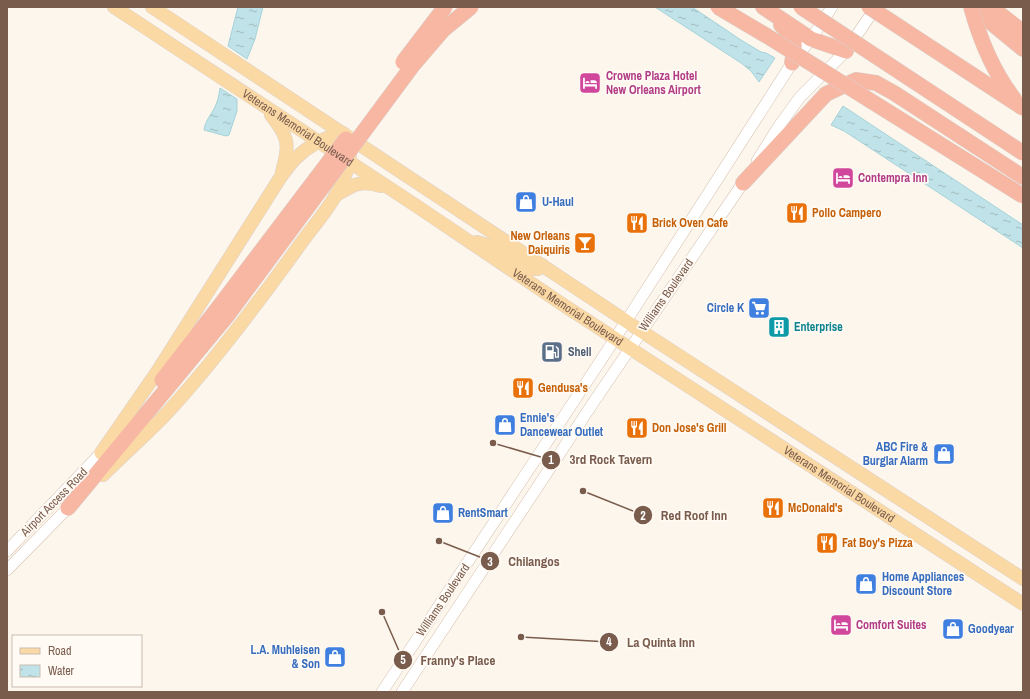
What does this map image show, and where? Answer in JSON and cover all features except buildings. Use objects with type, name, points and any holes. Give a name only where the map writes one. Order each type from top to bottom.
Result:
[{"type":"highway","points":[[101,453],[223,312],[445,7]]},
{"type":"highway","points":[[68,508],[223,312],[413,65],[443,30],[472,7]]},
{"type":"highway","points":[[718,7],[1023,196]]},
{"type":"highway","points":[[801,7],[1023,153]]},
{"type":"highway","points":[[868,7],[1023,109]]},
{"type":"highway","points":[[971,7],[976,26],[995,68],[1012,96],[1023,109]]},
{"type":"highway","points":[[971,7],[1023,49]]},
{"type":"highway","points":[[991,7],[1023,32]]},
{"type":"highway","points":[[764,8],[811,39],[846,51]]},
{"type":"highway","points":[[764,8],[792,36],[796,46],[792,63]]},
{"type":"highway","points":[[743,183],[826,94],[856,80],[876,83],[894,93],[1023,177]]},
{"type":"main road","name":"Veterans Memorial Boulevard","points":[[114,7],[630,348],[1023,604]]},
{"type":"main road","points":[[122,7],[134,11],[164,31],[168,32],[173,30],[179,24]]},
{"type":"main road","name":"Veterans Memorial Boulevard","points":[[152,7],[641,331],[1023,579]]},
{"type":"main road","name":"Williams Boulevard","points":[[382,692],[615,338],[792,63],[811,39],[832,7]]},
{"type":"main road","name":"Williams Boulevard","points":[[402,692],[641,331],[743,183],[779,126],[800,97],[846,51],[876,7]]},
{"type":"main road","points":[[219,76],[216,67],[220,61],[224,60],[239,64]]},
{"type":"main road","points":[[265,107],[283,131],[287,145],[286,156],[280,178]]},
{"type":"main road","points":[[68,508],[166,414],[209,364],[276,279],[336,195],[346,176],[349,162],[347,135],[329,136],[319,142],[296,158],[280,178],[158,372],[101,453]]},
{"type":"main road","points":[[336,195],[352,185],[366,182],[391,189]]},
{"type":"main road","points":[[465,239],[500,249],[531,269],[538,269],[542,265]]},
{"type":"main road","points":[[755,429],[764,422],[769,421],[782,423]]},
{"type":"main road","name":"Airport Access Road","points":[[7,551],[101,453]]},
{"type":"main road","points":[[830,478],[864,493],[958,554],[966,554],[972,546]]},
{"type":"main road","name":"Airport Access Road","points":[[7,570],[68,508]]},
{"type":"water","points":[[238,7],[263,7],[255,39],[247,59],[228,46]]},
{"type":"water","points":[[655,7],[692,7],[741,40],[761,52],[775,58],[759,82],[751,71],[741,63]]},
{"type":"water","points":[[220,88],[237,99],[237,111],[229,135],[226,136],[204,130],[217,102]]},
{"type":"water","points":[[843,106],[1023,225],[1023,248],[844,131],[831,125]]},
{"type":"place","name":"Crowne Plaza Hotel New Orleans Airport","points":[[590,83]]},
{"type":"place","name":"Contempra Inn","points":[[843,178]]},
{"type":"place","name":"U-Haul","points":[[526,202]]},
{"type":"place","name":"Pollo Campero","points":[[797,213]]},
{"type":"place","name":"Brick Oven Cafe","points":[[637,223]]},
{"type":"place","name":"New Orleans Daiquiris","points":[[585,243]]},
{"type":"place","name":"Circle K","points":[[759,308]]},
{"type":"place","name":"Enterprise","points":[[779,327]]},
{"type":"place","name":"Shell","points":[[552,352]]},
{"type":"place","name":"Gendusa's","points":[[523,388]]},
{"type":"place","name":"Ennie's Dancewear Outlet","points":[[505,425]]},
{"type":"place","name":"Don Jose's Grill","points":[[637,428]]},
{"type":"place","name":"3rd Rock Tavern","points":[[493,443]]},
{"type":"place","name":"ABC Fire & Burglar Alarm","points":[[944,454]]},
{"type":"place","name":"Red Roof Inn","points":[[583,491]]},
{"type":"place","name":"McDonald's","points":[[773,508]]},
{"type":"place","name":"RentSmart","points":[[443,513]]},
{"type":"place","name":"Chilangos","points":[[439,541]]},
{"type":"place","name":"Fat Boy's Pizza","points":[[827,543]]},
{"type":"place","name":"Home Appliances Discount Store","points":[[866,584]]},
{"type":"place","name":"Franny's Place","points":[[382,612]]},
{"type":"place","name":"Comfort Suites","points":[[841,625]]},
{"type":"place","name":"Goodyear","points":[[953,629]]},
{"type":"place","name":"La Quinta Inn","points":[[521,637]]},
{"type":"place","name":"L.A. Muhleisen & Son","points":[[335,657]]}]
